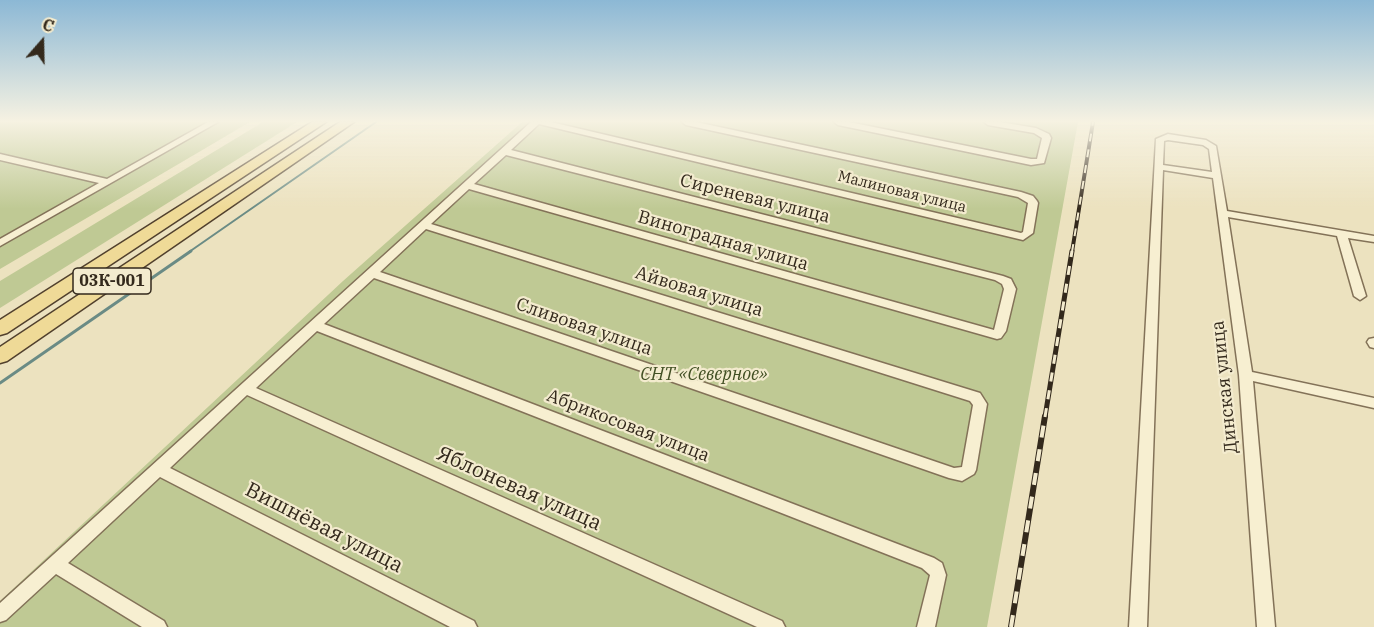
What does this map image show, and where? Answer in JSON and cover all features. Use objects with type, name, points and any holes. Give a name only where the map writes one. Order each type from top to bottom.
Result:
[{"type":"main road","name":"03К-001","points":[[0,330],[274,151]]},
{"type":"main road","name":"03К-001","points":[[0,356],[305,151]]},
{"type":"main road","points":[[244,170],[238,177],[245,180],[254,181],[268,176]]},
{"type":"main road","name":"03К-001","points":[[197,200],[215,192],[232,192],[223,206]]},
{"type":"street","points":[[0,243],[159,151]]},
{"type":"street","points":[[0,614],[503,151]]},
{"type":"street","name":"Сиреневая улица","points":[[504,151],[999,278]]},
{"type":"street","name":"Малиновая улица","points":[[664,151],[1009,234],[1023,237],[1028,233],[1033,203],[1029,198],[820,151]]},
{"type":"street","points":[[979,151],[1031,162],[1041,161],[1044,151]]},
{"type":"street","name":"Динская улица","points":[[1159,167],[1160,151]]},
{"type":"street","name":"Динская улица","points":[[1212,151],[1246,375],[1266,627]]},
{"type":"street","points":[[0,157],[108,182]]},
{"type":"street","points":[[1138,627],[1159,167],[1217,176]]},
{"type":"street","name":"Виноградная улица","points":[[466,185],[993,335],[997,335],[1000,331],[1010,289],[1007,282],[999,278]]},
{"type":"street","points":[[1222,213],[1374,239]]},
{"type":"street","name":"Айвовая улица","points":[[422,225],[964,393],[978,400],[980,404],[969,470],[962,475],[954,474]]},
{"type":"street","points":[[1342,234],[1360,296]]},
{"type":"street","name":"Сливовая улица","points":[[372,273],[954,474]]},
{"type":"street","name":"Абрикосовая улица","points":[[314,325],[928,563],[936,568],[938,575],[926,627]]},
{"type":"street","points":[[1246,375],[1374,403]]},
{"type":"street","name":"Яблоневая улица","points":[[246,389],[776,627]]},
{"type":"street","name":"Вишнёвая улица","points":[[159,469],[468,627]]},
{"type":"street","points":[[55,564],[158,627]]},
{"type":"green space","points":[[0,151],[200,151],[0,269]]},
{"type":"green space","points":[[215,151],[250,151],[0,308],[0,281]]},
{"type":"green space","name":"СНТ «Северное»","points":[[489,151],[1073,151],[987,627],[0,627],[0,601],[343,281]]},
{"type":"waterway","points":[[189,252],[334,151]]},
{"type":"waterway","points":[[0,383],[191,251]]},
{"type":"railway","points":[[1072,252],[1088,151]]},
{"type":"railway","points":[[1045,417],[1072,251]]},
{"type":"railway","points":[[1011,627],[1045,416]]}]
